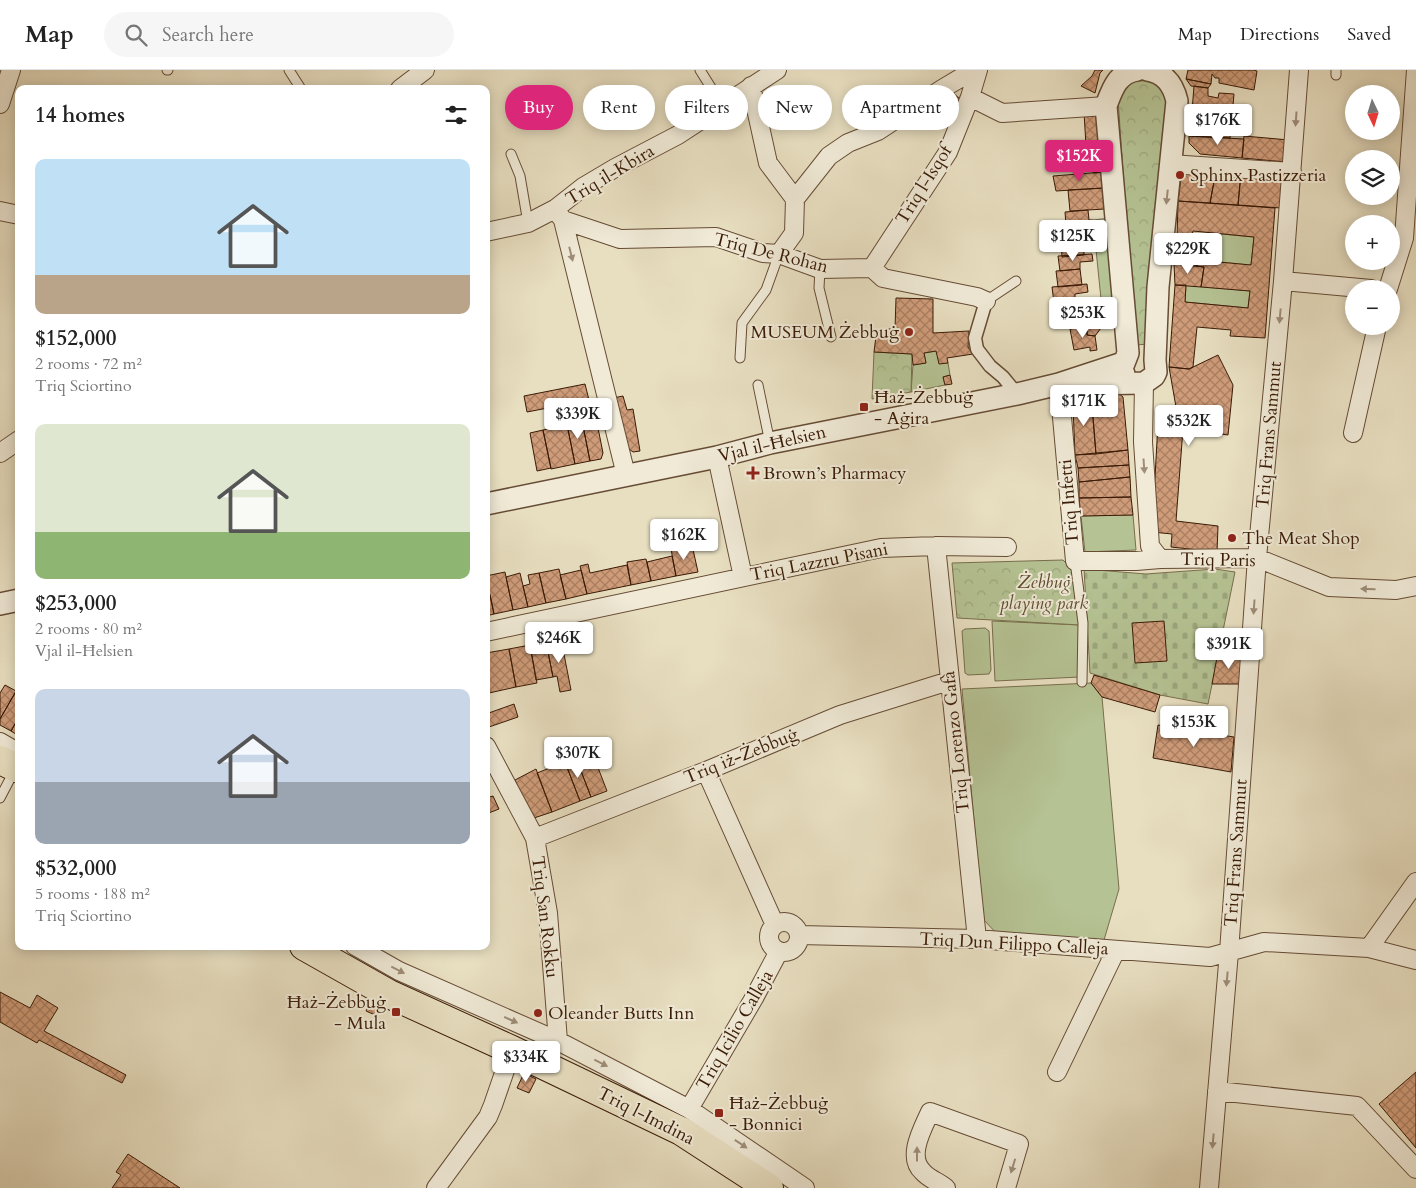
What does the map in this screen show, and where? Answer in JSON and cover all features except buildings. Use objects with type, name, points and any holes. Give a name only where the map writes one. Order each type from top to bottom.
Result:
[{"type":"highway","name":"Triq l-Imdina","points":[[311,950],[388,994],[512,1050],[681,1131],[769,1188]]},
{"type":"street","points":[[2,94],[11,70]]},
{"type":"street","points":[[397,85],[402,70]]},
{"type":"street","points":[[405,85],[425,70]]},
{"type":"street","name":"Triq il-Kbira","points":[[748,89],[777,70]]},
{"type":"street","points":[[779,254],[794,233],[795,199],[828,156],[848,143],[878,131],[974,70]]},
{"type":"street","name":"Triq l-Isqof","points":[[872,268],[948,152],[970,97],[978,70]]},
{"type":"street","points":[[1137,70],[1123,76],[1115,84],[1106,106],[1132,370],[1142,442],[1150,546],[1160,559]]},
{"type":"street","points":[[1132,370],[1154,376],[1156,372],[1158,287],[1177,100],[1170,75],[1147,70]]},
{"type":"street","name":"Triq Frans Sammut","points":[[1209,1188],[1229,952],[1257,558],[1283,281],[1299,70]]},
{"type":"street","points":[[1392,280],[1410,240],[1416,70]]},
{"type":"street","points":[[752,86],[768,163],[795,199]]},
{"type":"street","points":[[970,97],[1002,112],[1106,106]]},
{"type":"street","name":"Triq il-Kbira","points":[[490,231],[559,214],[583,187],[685,130]]},
{"type":"street","points":[[1170,164],[1292,172]]},
{"type":"street","points":[[0,211],[15,214]]},
{"type":"street","points":[[559,214],[626,475]]},
{"type":"street","name":"Triq De Rohan","points":[[559,214],[620,239],[716,237],[763,253],[779,254],[820,269],[872,268]]},
{"type":"street","points":[[872,268],[883,278],[977,297],[986,301],[975,338],[977,349],[990,366],[1003,377],[1017,394]]},
{"type":"street","points":[[1283,281],[1345,287]]},
{"type":"street","points":[[1353,433],[1375,335]]},
{"type":"street","points":[[1132,370],[1144,351],[1155,360]]},
{"type":"street","name":"Vjal il-Ħelsien","points":[[490,503],[717,456],[770,443],[1132,370]]},
{"type":"street","name":"Triq Infetti","points":[[1059,384],[1075,561]]},
{"type":"street","points":[[0,453],[15,443]]},
{"type":"street","points":[[717,456],[743,577]]},
{"type":"street","name":"Triq Lazzru Pisani","points":[[490,631],[880,548],[936,546],[1007,547]]},
{"type":"street","name":"Triq Lorenzo Gafà","points":[[936,546],[978,939]]},
{"type":"street","name":"Triq Paris","points":[[1075,561],[1257,558],[1329,586],[1396,590],[1416,586]]},
{"type":"street","points":[[0,604],[15,601]]},
{"type":"street","name":"Triq iż-Żebbuġ","points":[[535,838],[706,771],[840,715],[949,681]]},
{"type":"street","points":[[0,742],[10,773]]},
{"type":"street","name":"Triq San Rokku","points":[[490,754],[535,838],[548,913],[558,1041]]},
{"type":"street","points":[[706,771],[775,925]]},
{"type":"street","points":[[1369,948],[1416,882]]},
{"type":"street","points":[[780,923],[794,926],[799,934],[794,948],[789,951],[779,951],[772,945],[770,933],[775,925],[780,923]]},
{"type":"street","name":"Triq Dun Filippo Calleja","points":[[799,934],[978,939],[1210,957],[1264,942],[1369,948],[1416,960]]},
{"type":"street","name":"Triq l-Imdina","points":[[363,950],[399,971],[558,1041],[689,1109],[805,1188]]},
{"type":"street","points":[[1057,1072],[1116,950]]},
{"type":"street","name":"Triq Icilio Calleja","points":[[689,1109],[754,998],[779,951]]},
{"type":"street","points":[[436,1188],[488,1117],[494,1105],[512,1050]]},
{"type":"street","points":[[1217,1091],[1357,1106],[1416,1169]]},
{"type":"street","points":[[946,1188],[920,1170],[916,1157],[918,1144],[930,1112],[1019,1144],[1006,1188]]},
{"type":"lane","points":[[289,70],[298,85]]},
{"type":"lane","points":[[700,70],[709,85]]},
{"type":"lane","points":[[511,154],[520,176],[528,222]]},
{"type":"lane","points":[[740,358],[742,323],[766,290],[779,254]]},
{"type":"lane","points":[[820,269],[819,288],[831,337]]},
{"type":"lane","points":[[986,301],[1016,281]]},
{"type":"lane","points":[[758,385],[770,443]]},
{"type":"lane","points":[[1075,561],[1082,623],[1082,682]]},
{"type":"green space","points":[[1135,75],[1170,89],[1150,344],[1135,345],[1118,99],[1119,92]]},
{"type":"green space","points":[[1111,218],[1118,298],[1101,299],[1093,220]]},
{"type":"green space","points":[[1211,233],[1254,237],[1251,265],[1208,261]]},
{"type":"green space","points":[[1186,285],[1250,291],[1248,308],[1185,302]]},
{"type":"green space","points":[[936,351],[948,363],[950,375],[943,377],[945,385],[911,392],[913,365],[926,363],[924,353]]},
{"type":"green space","points":[[874,352],[912,354],[911,392],[872,399]]},
{"type":"green space","points":[[1133,515],[1136,550],[1085,552],[1081,516]]},
{"type":"green space","name":"Żebbuġ playing park","points":[[1063,560],[1072,569],[1080,625],[957,618],[952,563]]},
{"type":"green space","points":[[1084,569],[1146,574],[1215,569],[1235,572],[1208,704],[1160,695],[1090,673]]},
{"type":"green space","points":[[992,621],[1080,625],[1080,677],[995,681]]},
{"type":"green space","points":[[985,628],[989,631],[991,670],[989,674],[968,675],[965,673],[962,631],[965,629]]},
{"type":"green space","points":[[1091,683],[1102,697],[1119,889],[1104,940],[998,935],[983,919],[962,689]]},
{"type":"place","name":"Sphinx Pastizzeria","points":[[1180,175]]},
{"type":"place","name":"MUSEUM Żebbuġ","points":[[909,332]]},
{"type":"place","name":"Ħaż-Żebbuġ - Aġira","points":[[864,407]]},
{"type":"place","name":"Brown’s Pharmacy","points":[[753,473]]},
{"type":"place","name":"The Meat Shop","points":[[1232,538]]},
{"type":"place","name":"Ħaż-Żebbuġ - Mula","points":[[396,1012]]},
{"type":"place","name":"Oleander Butts Inn","points":[[538,1013]]},
{"type":"place","name":"Ħaż-Żebbuġ - Bonnici","points":[[719,1113]]}]
